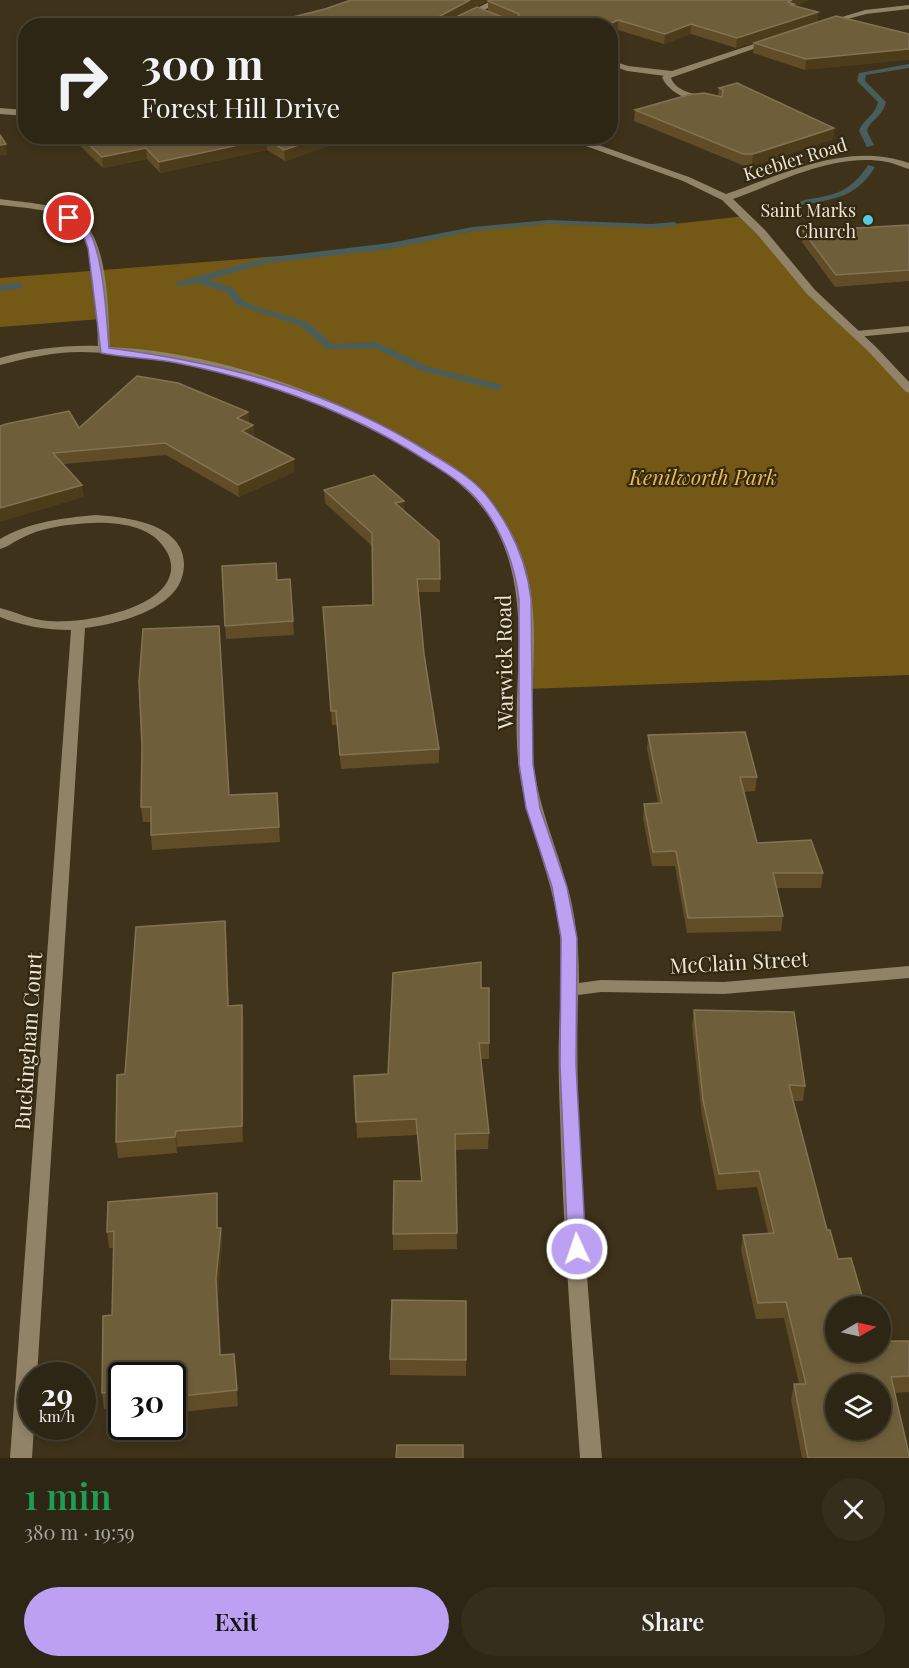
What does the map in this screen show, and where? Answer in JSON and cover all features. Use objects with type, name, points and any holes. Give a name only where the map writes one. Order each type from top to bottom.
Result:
[{"type":"street","points":[[462,18],[499,0]]},
{"type":"street","points":[[820,25],[865,12],[909,7]]},
{"type":"street","points":[[476,11],[492,17]]},
{"type":"street","points":[[717,104],[680,92],[669,85],[666,77],[786,36]]},
{"type":"street","points":[[618,65],[673,74]]},
{"type":"street","points":[[0,111],[18,112]]},
{"type":"street","points":[[585,144],[686,179],[726,198],[761,232],[811,292],[856,333],[909,389]]},
{"type":"street","name":"Keebler Road","points":[[726,198],[844,158],[877,156],[909,166]]},
{"type":"street","points":[[0,202],[63,215],[76,220],[86,231],[94,259],[104,350]]},
{"type":"street","points":[[856,333],[909,329]]},
{"type":"street","name":"Warwick Road","points":[[0,362],[54,351],[104,350],[198,364],[322,400],[374,424],[450,469],[485,501],[505,533],[522,575],[526,626],[526,764],[533,808],[565,913],[571,990],[568,1065],[582,1341],[591,1458]]},
{"type":"street","points":[[0,545],[28,529],[59,521],[91,518],[122,521],[148,529],[168,542],[177,558],[176,576],[164,593],[142,609],[112,620],[78,626],[37,625],[19,621],[0,612]]},
{"type":"street","points":[[0,622],[19,621]]},
{"type":"street","name":"Buckingham Court","points":[[21,1458],[78,626]]},
{"type":"street","name":"McClain Street","points":[[571,990],[600,986],[723,988],[909,972]]},
{"type":"green space","name":"Kenilworth Park","points":[[745,216],[909,389],[909,675],[527,689],[522,575],[474,488],[374,424],[307,394],[198,364],[104,350],[101,319],[0,327],[0,278],[369,249],[513,224],[674,224]]},
{"type":"building","points":[[351,0],[470,0],[440,16],[442,18],[289,18]]},
{"type":"building","points":[[792,0],[788,2],[794,4],[791,5],[818,12],[737,38],[691,24],[665,34],[618,20],[618,18],[518,18],[519,14],[488,1]]},
{"type":"building","points":[[477,7],[505,18],[454,18]]},
{"type":"building","points":[[836,16],[909,34],[909,49],[806,59],[754,43]]},
{"type":"building","points":[[737,83],[834,128],[753,154],[743,154],[635,110],[688,95],[704,93],[722,97],[723,90],[719,88]]},
{"type":"building","points":[[0,135],[6,144],[0,145]]},
{"type":"building","points":[[88,144],[243,144],[159,162],[146,148],[102,157]]},
{"type":"building","points":[[274,144],[302,144],[284,150]]},
{"type":"building","points":[[909,225],[909,270],[836,275],[803,231]]},
{"type":"building","points":[[137,376],[178,383],[248,412],[237,418],[253,425],[242,431],[294,459],[238,485],[165,443],[53,453],[82,485],[0,508],[0,426],[69,411],[79,428]]},
{"type":"building","points":[[374,475],[404,501],[395,503],[439,541],[440,579],[417,579],[424,654],[439,749],[340,755],[336,711],[331,711],[323,607],[373,605],[372,533],[324,490]]},
{"type":"building","points":[[276,563],[277,580],[290,579],[293,621],[225,626],[222,566]]},
{"type":"building","points":[[219,626],[229,795],[277,793],[279,827],[151,835],[151,807],[141,807],[142,746],[139,682],[143,629]]},
{"type":"building","points":[[745,732],[757,777],[740,777],[757,843],[811,840],[823,873],[773,873],[783,916],[688,918],[676,851],[653,852],[644,804],[662,803],[648,735]]},
{"type":"building","points":[[225,921],[228,1006],[242,1005],[242,1126],[176,1131],[175,1137],[116,1142],[117,1075],[125,1074],[136,927]]},
{"type":"building","points":[[481,962],[481,988],[489,988],[489,1043],[479,1043],[489,1133],[455,1134],[457,1233],[393,1234],[394,1181],[422,1181],[416,1119],[356,1122],[354,1076],[388,1074],[393,973]]},
{"type":"building","points":[[694,1010],[794,1012],[805,1086],[789,1085],[827,1230],[830,1230],[838,1259],[851,1258],[862,1296],[825,1296],[825,1362],[891,1362],[891,1341],[909,1341],[909,1376],[891,1377],[909,1458],[808,1458],[794,1384],[806,1384],[786,1302],[758,1303],[743,1235],[774,1233],[759,1171],[719,1174],[703,1100]]},
{"type":"building","points":[[217,1193],[217,1228],[221,1228],[216,1279],[220,1355],[234,1354],[237,1390],[186,1395],[186,1362],[108,1362],[108,1392],[102,1393],[103,1316],[112,1315],[114,1231],[107,1232],[108,1202]]},
{"type":"building","points":[[392,1300],[466,1301],[466,1360],[390,1359]]},
{"type":"building","points":[[397,1445],[463,1445],[463,1458],[396,1458]]},
{"type":"waterway","points":[[870,145],[863,131],[865,124],[878,113],[882,102],[861,81],[863,73],[909,66]]},
{"type":"waterway","points":[[801,203],[833,197],[850,190],[865,177],[871,167]]},
{"type":"waterway","points":[[178,283],[199,280],[265,261],[390,246],[473,229],[549,222],[652,226],[674,224]]},
{"type":"waterway","points":[[200,281],[230,290],[240,303],[251,308],[304,324],[330,347],[376,345],[423,368],[498,387]]},
{"type":"waterway","points":[[0,288],[19,286]]},
{"type":"place","name":"Saint Marks Church","points":[[868,220]]},
{"type":"route","points":[[69,218],[76,220],[86,231],[93,248],[104,350],[154,356],[242,375],[307,394],[352,413],[450,469],[474,488],[495,515],[505,533],[522,575],[525,599],[526,764],[533,808],[559,887],[569,938],[571,990],[568,1065],[577,1249]]}]
